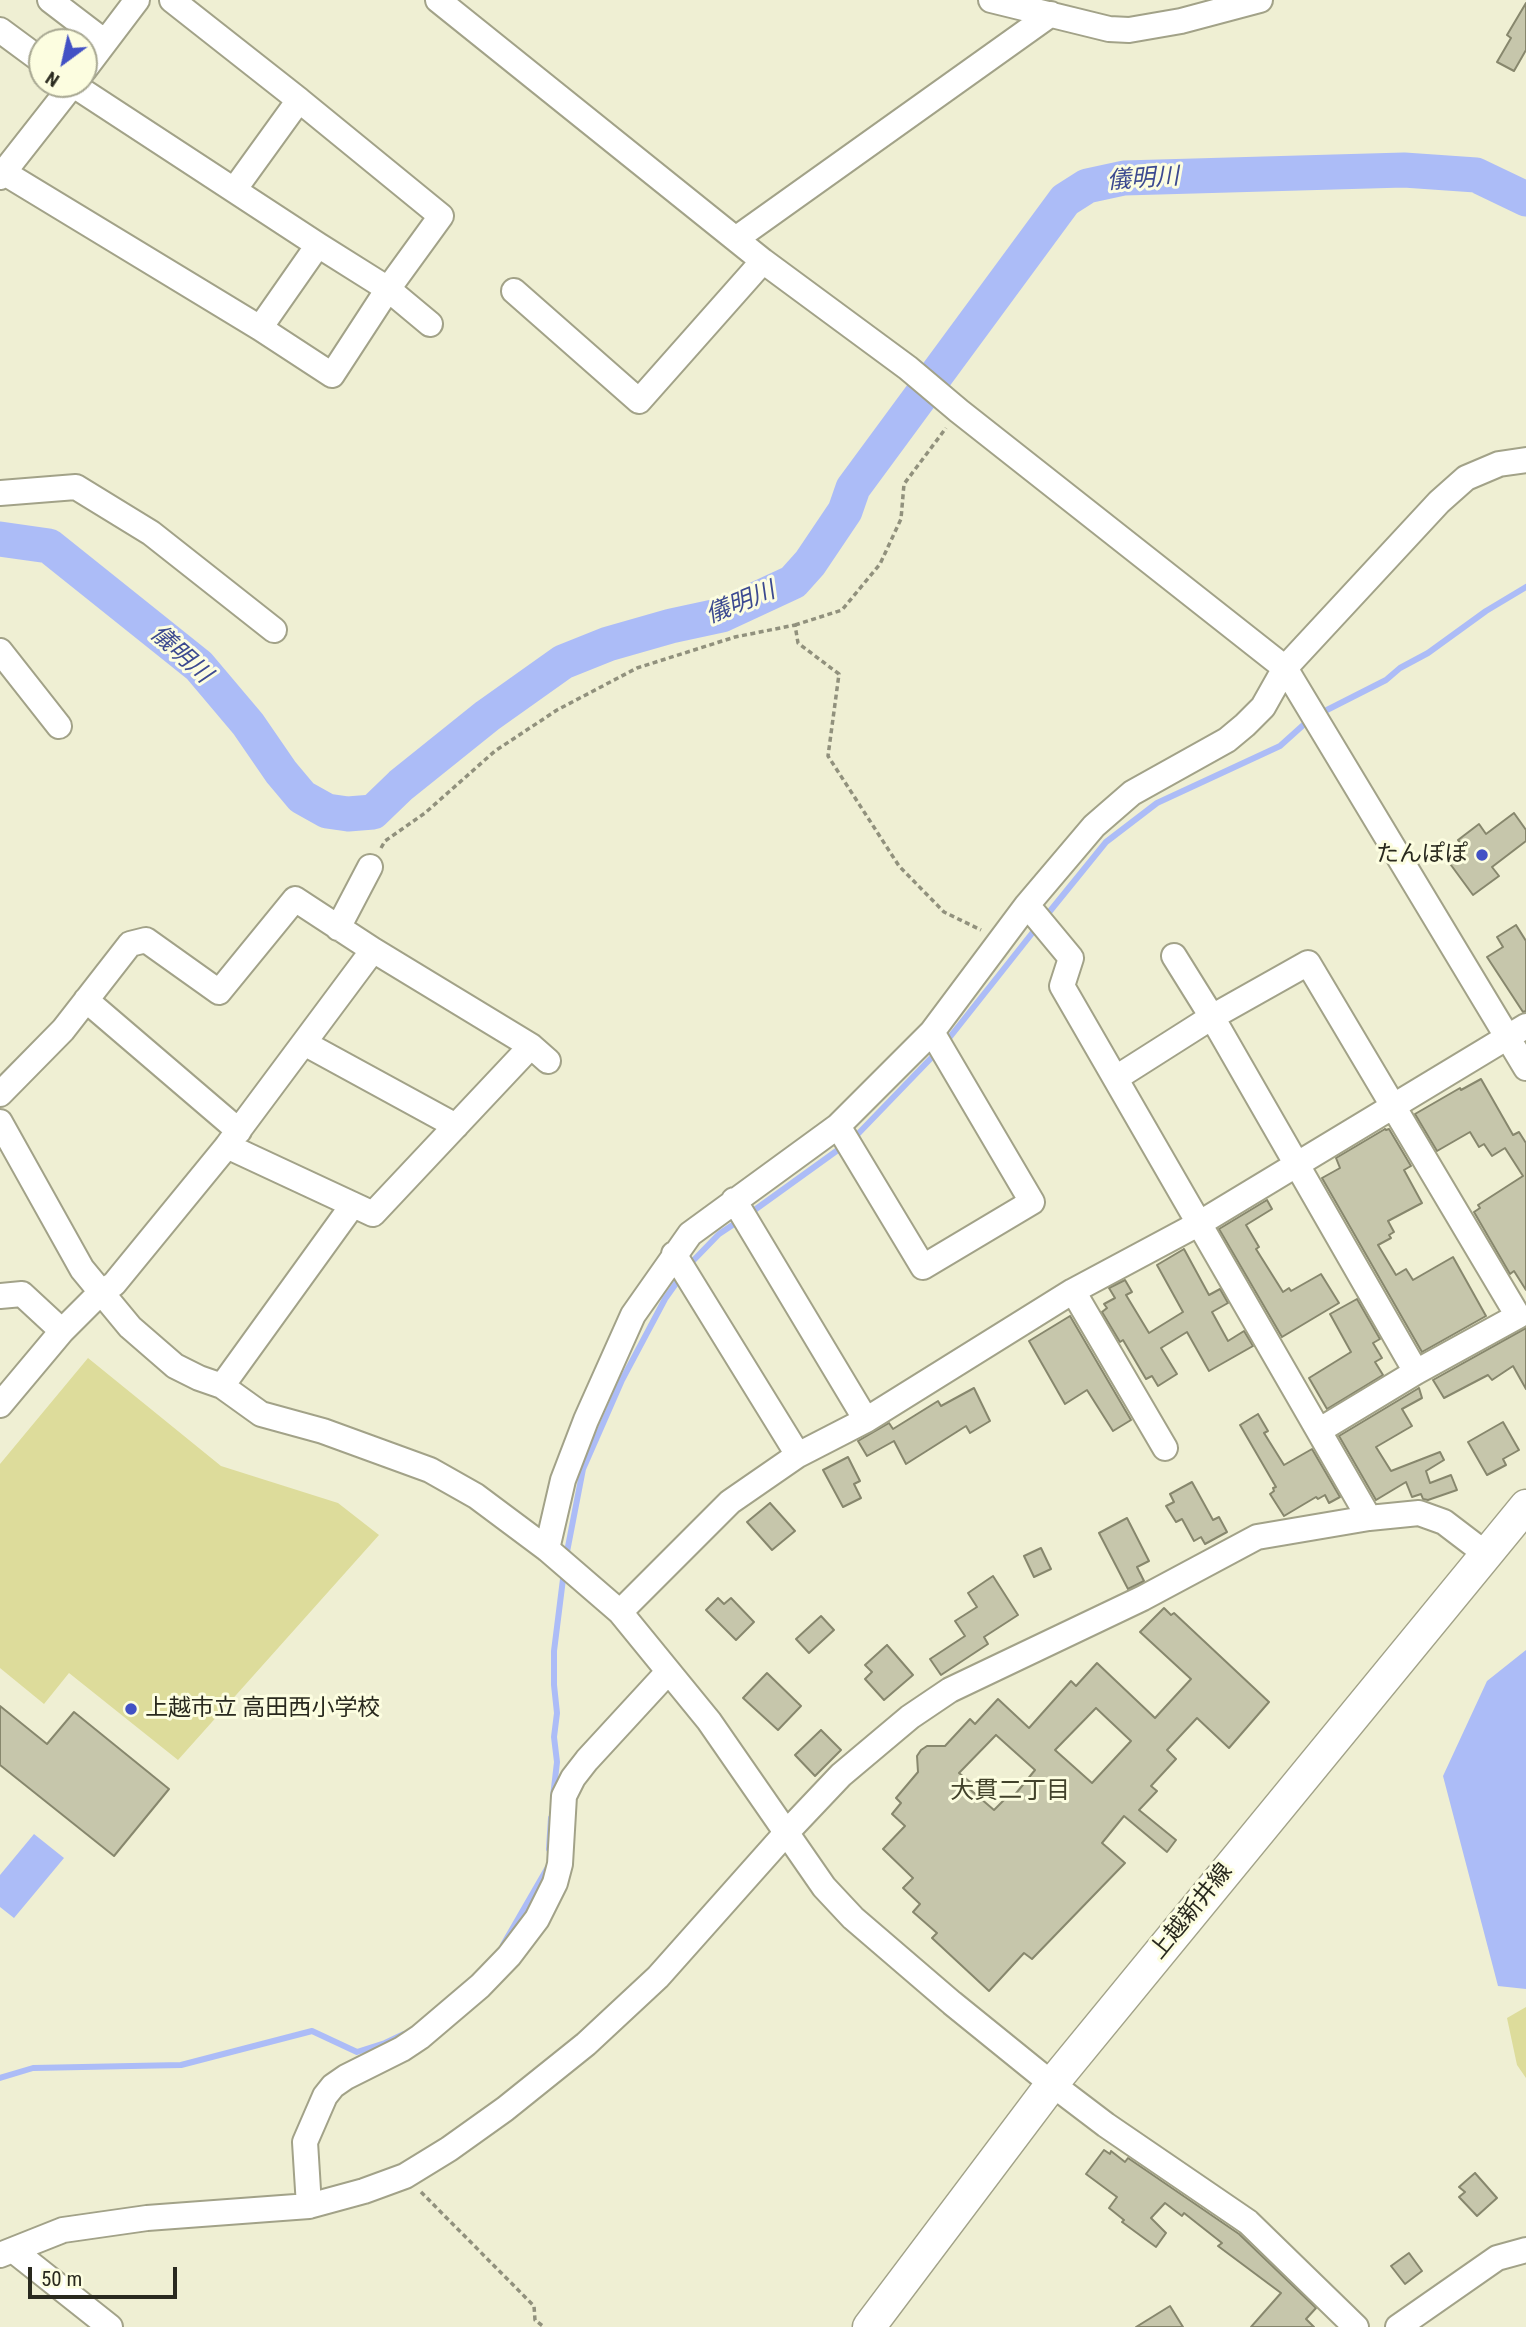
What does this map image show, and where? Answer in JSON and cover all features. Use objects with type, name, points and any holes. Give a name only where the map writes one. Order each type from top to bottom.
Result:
[{"type":"main road","name":"上越新井線","points":[[869,2327],[1052,2084],[1526,1506]]},
{"type":"street","points":[[50,0],[105,42]]},
{"type":"street","points":[[98,51],[137,0]]},
{"type":"street","points":[[62,98],[2,175],[260,328],[332,375],[388,289],[441,216],[172,0]]},
{"type":"street","points":[[438,0],[763,261],[908,368],[1285,668],[1517,1031],[1526,1068]]},
{"type":"street","points":[[991,0],[1044,8],[1109,29],[1129,30],[1181,21],[1260,0]]},
{"type":"street","points":[[737,238],[1044,8]]},
{"type":"street","points":[[0,30],[28,51]]},
{"type":"street","points":[[94,98],[388,289],[430,324]]},
{"type":"street","points":[[233,190],[299,100]]},
{"type":"street","points":[[260,328],[318,245]]},
{"type":"street","points":[[514,291],[639,401],[763,261]]},
{"type":"street","points":[[547,1549],[563,1480],[586,1420],[633,1315],[690,1234],[838,1126],[932,1032],[1027,905],[1094,826],[1132,793],[1227,740],[1245,725],[1263,707],[1285,668],[1439,502],[1466,478],[1499,464],[1526,460]]},
{"type":"street","points":[[0,492],[76,487],[151,533],[274,630]]},
{"type":"street","points":[[0,651],[59,726]]},
{"type":"street","points":[[338,928],[370,867]]},
{"type":"street","points":[[0,1094],[62,1030],[86,1000],[131,944],[146,940],[219,992],[295,899],[539,1054],[456,1126],[373,1214],[352,1206],[233,1139],[86,1000]]},
{"type":"street","points":[[1027,905],[1071,958],[1062,986],[1369,1518]]},
{"type":"street","points":[[0,1405],[62,1331],[100,1293],[114,1284],[233,1139],[373,950]]},
{"type":"street","points":[[1174,956],[1212,1017],[1416,1372]]},
{"type":"street","points":[[1116,1078],[1212,1017],[1308,963],[1518,1316],[1416,1372],[1320,1430]]},
{"type":"street","points":[[620,1612],[730,1502],[798,1454],[866,1420],[1073,1291],[1200,1223],[1517,1031]]},
{"type":"street","points":[[838,1126],[923,1267],[1032,1202],[932,1032]]},
{"type":"street","points":[[304,1043],[456,1126]]},
{"type":"street","points":[[0,1122],[82,1269],[130,1327],[176,1366],[222,1386],[261,1414],[323,1431],[430,1470],[476,1496],[547,1549],[620,1612],[709,1721],[824,1887],[853,1918],[1052,2084],[1248,2222],[1356,2327]]},
{"type":"street","points":[[734,1200],[866,1420]]},
{"type":"street","points":[[222,1386],[352,1206]]},
{"type":"street","points":[[674,1254],[798,1454]]},
{"type":"street","points":[[1073,1291],[1165,1448]]},
{"type":"street","points":[[0,1296],[22,1294],[62,1331]]},
{"type":"street","points":[[7,2253],[62,2230],[123,2221],[309,2206],[405,2176],[505,2109],[586,2044],[658,1977],[841,1775],[910,1717],[950,1690],[1143,1598],[1257,1537],[1369,1518],[1419,1513],[1444,1522],[1486,1554]]},
{"type":"street","points":[[309,2206],[305,2142],[325,2096],[333,2085],[402,2049],[437,2024],[509,1956],[537,1919],[555,1882],[560,1864],[564,1796],[573,1778],[668,1672]]},
{"type":"street","points":[[1398,2327],[1497,2258],[1526,2250]]},
{"type":"street","points":[[7,2253],[110,2327]]},
{"type":"path","points":[[370,867],[386,841],[425,813],[495,751],[557,710],[637,668],[734,638],[795,625],[842,610],[880,564],[901,519],[904,484],[952,405]]},
{"type":"path","points":[[795,625],[798,643],[839,674],[828,757],[899,866],[944,912],[1002,940]]},
{"type":"path","points":[[405,2176],[534,2306],[535,2320],[544,2327]]},
{"type":"shaded area","name":"上越市立 高田西小学校","points":[[88,1358],[221,1466],[338,1503],[379,1535],[178,1760],[69,1673],[44,1704],[0,1668],[0,1464]]},
{"type":"shaded area","points":[[1526,2007],[1526,2078],[1517,2065],[1507,2018]]},
{"type":"water","points":[[1526,1650],[1526,1989],[1498,1986],[1443,1776],[1487,1681]]},
{"type":"water","points":[[34,1834],[64,1858],[14,1918],[0,1907],[0,1875]]},
{"type":"building","points":[[1526,3],[1526,50],[1514,71],[1497,62],[1511,38],[1507,35]]},
{"type":"building","name":"たんぽぽ","points":[[1514,813],[1526,830],[1526,841],[1492,867],[1499,876],[1473,895],[1448,861],[1465,848],[1458,840],[1479,824],[1486,834]]},
{"type":"building","points":[[1516,925],[1526,941],[1526,1011],[1523,1012],[1487,957],[1503,947],[1497,937]]},
{"type":"building","points":[[1481,1079],[1513,1135],[1519,1132],[1526,1143],[1526,1290],[1514,1271],[1510,1274],[1474,1212],[1480,1208],[1478,1205],[1523,1176],[1505,1148],[1492,1156],[1484,1144],[1479,1147],[1470,1132],[1437,1151],[1415,1114]]},
{"type":"building","points":[[1389,1129],[1411,1166],[1404,1170],[1422,1203],[1388,1221],[1394,1232],[1389,1235],[1391,1238],[1378,1245],[1396,1275],[1406,1269],[1413,1280],[1453,1257],[1486,1316],[1422,1352],[1322,1178],[1340,1168],[1336,1158]]},
{"type":"building","points":[[1267,1200],[1272,1209],[1246,1225],[1259,1247],[1256,1249],[1283,1292],[1289,1288],[1291,1291],[1321,1274],[1339,1303],[1282,1337],[1219,1229]]},
{"type":"building","points":[[1184,1249],[1209,1295],[1220,1289],[1228,1303],[1212,1312],[1228,1341],[1244,1331],[1253,1346],[1209,1371],[1187,1332],[1161,1348],[1177,1374],[1158,1386],[1152,1376],[1146,1379],[1123,1340],[1120,1342],[1102,1312],[1107,1308],[1104,1304],[1115,1298],[1109,1288],[1125,1280],[1132,1292],[1126,1295],[1149,1333],[1183,1312],[1157,1265]]},
{"type":"building","points":[[1357,1299],[1380,1339],[1373,1343],[1382,1358],[1375,1362],[1383,1375],[1327,1409],[1309,1378],[1351,1352],[1330,1314]]},
{"type":"building","points":[[1070,1316],[1131,1420],[1113,1431],[1087,1390],[1065,1404],[1029,1341]]},
{"type":"building","points":[[1526,1328],[1526,1389],[1513,1366],[1492,1380],[1488,1375],[1444,1398],[1433,1380]]},
{"type":"building","points":[[974,1388],[990,1421],[970,1433],[966,1426],[906,1464],[894,1441],[867,1456],[858,1441],[889,1423],[893,1429],[938,1401],[941,1406]]},
{"type":"building","points":[[1419,1388],[1422,1398],[1402,1409],[1412,1426],[1376,1447],[1391,1471],[1440,1452],[1444,1460],[1426,1471],[1430,1483],[1451,1475],[1457,1490],[1428,1500],[1423,1499],[1421,1494],[1412,1497],[1406,1482],[1376,1500],[1339,1436]]},
{"type":"building","points":[[1258,1414],[1268,1431],[1264,1433],[1284,1465],[1312,1449],[1340,1497],[1329,1503],[1325,1495],[1318,1499],[1316,1497],[1284,1516],[1270,1494],[1276,1487],[1240,1425]]},
{"type":"building","points":[[1503,1422],[1519,1450],[1503,1459],[1506,1465],[1487,1475],[1468,1442]]},
{"type":"building","points":[[848,1457],[860,1481],[854,1484],[861,1498],[843,1507],[823,1470]]},
{"type":"building","points":[[1192,1482],[1213,1520],[1219,1517],[1227,1532],[1205,1544],[1201,1537],[1194,1541],[1182,1519],[1176,1522],[1166,1506],[1174,1502],[1170,1494]]},
{"type":"building","points":[[770,1503],[795,1531],[772,1550],[747,1522]]},
{"type":"building","points":[[1127,1518],[1149,1561],[1137,1567],[1144,1581],[1128,1589],[1099,1533]]},
{"type":"building","points":[[1041,1548],[1051,1569],[1034,1577],[1024,1556]]},
{"type":"building","points":[[993,1576],[1018,1615],[984,1637],[988,1644],[941,1675],[930,1659],[965,1636],[955,1621],[977,1607],[968,1593]]},
{"type":"building","points":[[718,1598],[724,1604],[731,1598],[754,1622],[736,1640],[706,1610]]},
{"type":"building","points":[[1164,1608],[1171,1615],[1174,1613],[1269,1702],[1229,1748],[1197,1718],[1167,1750],[1176,1759],[1151,1786],[1157,1791],[1139,1810],[1176,1840],[1167,1852],[1124,1816],[1102,1843],[1125,1863],[1032,1959],[1024,1953],[989,1991],[932,1938],[937,1933],[913,1912],[920,1904],[903,1888],[913,1878],[883,1849],[905,1826],[892,1814],[901,1803],[896,1798],[918,1772],[917,1756],[921,1750],[927,1746],[945,1746],[970,1719],[975,1724],[998,1699],[1029,1728],[1071,1681],[1076,1686],[1097,1663],[1155,1718],[1191,1679],[1140,1632]],"holes":[[[1096,1708],[1131,1741],[1092,1783],[1055,1750]],[[996,1735],[1035,1770],[1013,1797],[1010,1794],[994,1810],[966,1786],[970,1782],[959,1773]]]},
{"type":"building","points":[[821,1616],[834,1630],[809,1653],[796,1639]]},
{"type":"building","points":[[887,1645],[913,1675],[884,1700],[865,1679],[872,1672],[865,1665]]},
{"type":"building","points":[[767,1673],[801,1706],[778,1730],[743,1698]]},
{"type":"building","points":[[0,1706],[47,1744],[74,1712],[169,1789],[114,1856],[0,1765]]},
{"type":"building","points":[[821,1730],[841,1750],[815,1776],[795,1755]]},
{"type":"building","points":[[1104,2150],[1110,2154],[1111,2151],[1125,2162],[1128,2158],[1239,2234],[1316,2308],[1306,2319],[1314,2327],[1251,2327],[1281,2293],[1218,2246],[1222,2243],[1184,2213],[1182,2216],[1165,2203],[1151,2218],[1166,2233],[1156,2247],[1122,2222],[1124,2220],[1109,2208],[1117,2197],[1086,2174]]},
{"type":"building","points":[[1475,2173],[1497,2198],[1477,2216],[1459,2197],[1465,2192],[1459,2187]]},
{"type":"building","points":[[1409,2253],[1422,2271],[1405,2284],[1391,2266]]},
{"type":"building","points":[[1170,2306],[1183,2327],[1136,2327]]},
{"type":"waterway","name":"儀明川","points":[[0,539],[49,546],[199,666],[248,724],[302,797],[327,811],[348,814],[373,812],[401,785],[487,716],[563,662],[608,644],[722,615],[793,582],[810,563],[845,511],[853,488],[1065,200],[1087,186],[1124,178],[1404,170],[1476,175],[1526,199]]},
{"type":"waterway","points":[[1319,714],[1386,680],[1400,668],[1428,653],[1486,611],[1526,587]]},
{"type":"waterway","points":[[1046,916],[1106,842],[1157,803],[1280,746],[1310,719]]},
{"type":"waterway","points":[[946,1042],[1037,927]]},
{"type":"waterway","points":[[854,1138],[936,1053]]},
{"type":"waterway","points":[[749,1214],[842,1147]]},
{"type":"waterway","points":[[688,1266],[719,1234],[740,1220]]},
{"type":"waterway","points":[[566,1557],[583,1469],[622,1380],[665,1299],[682,1275]]},
{"type":"waterway","points":[[553,1797],[557,1762],[554,1737],[557,1713],[554,1651],[564,1571]]},
{"type":"waterway","points":[[549,1849],[551,1818]]},
{"type":"waterway","points":[[503,1945],[548,1867]]},
{"type":"waterway","points":[[0,2078],[33,2068],[181,2065],[312,2031],[357,2052],[404,2034]]},
{"type":"place","name":"たんぽぽ","points":[[1482,855]]},
{"type":"place","name":"上越市立 高田西小学校","points":[[131,1709]]},
{"type":"district","name":"大貫二丁目","points":[[1010,1792]]}]
